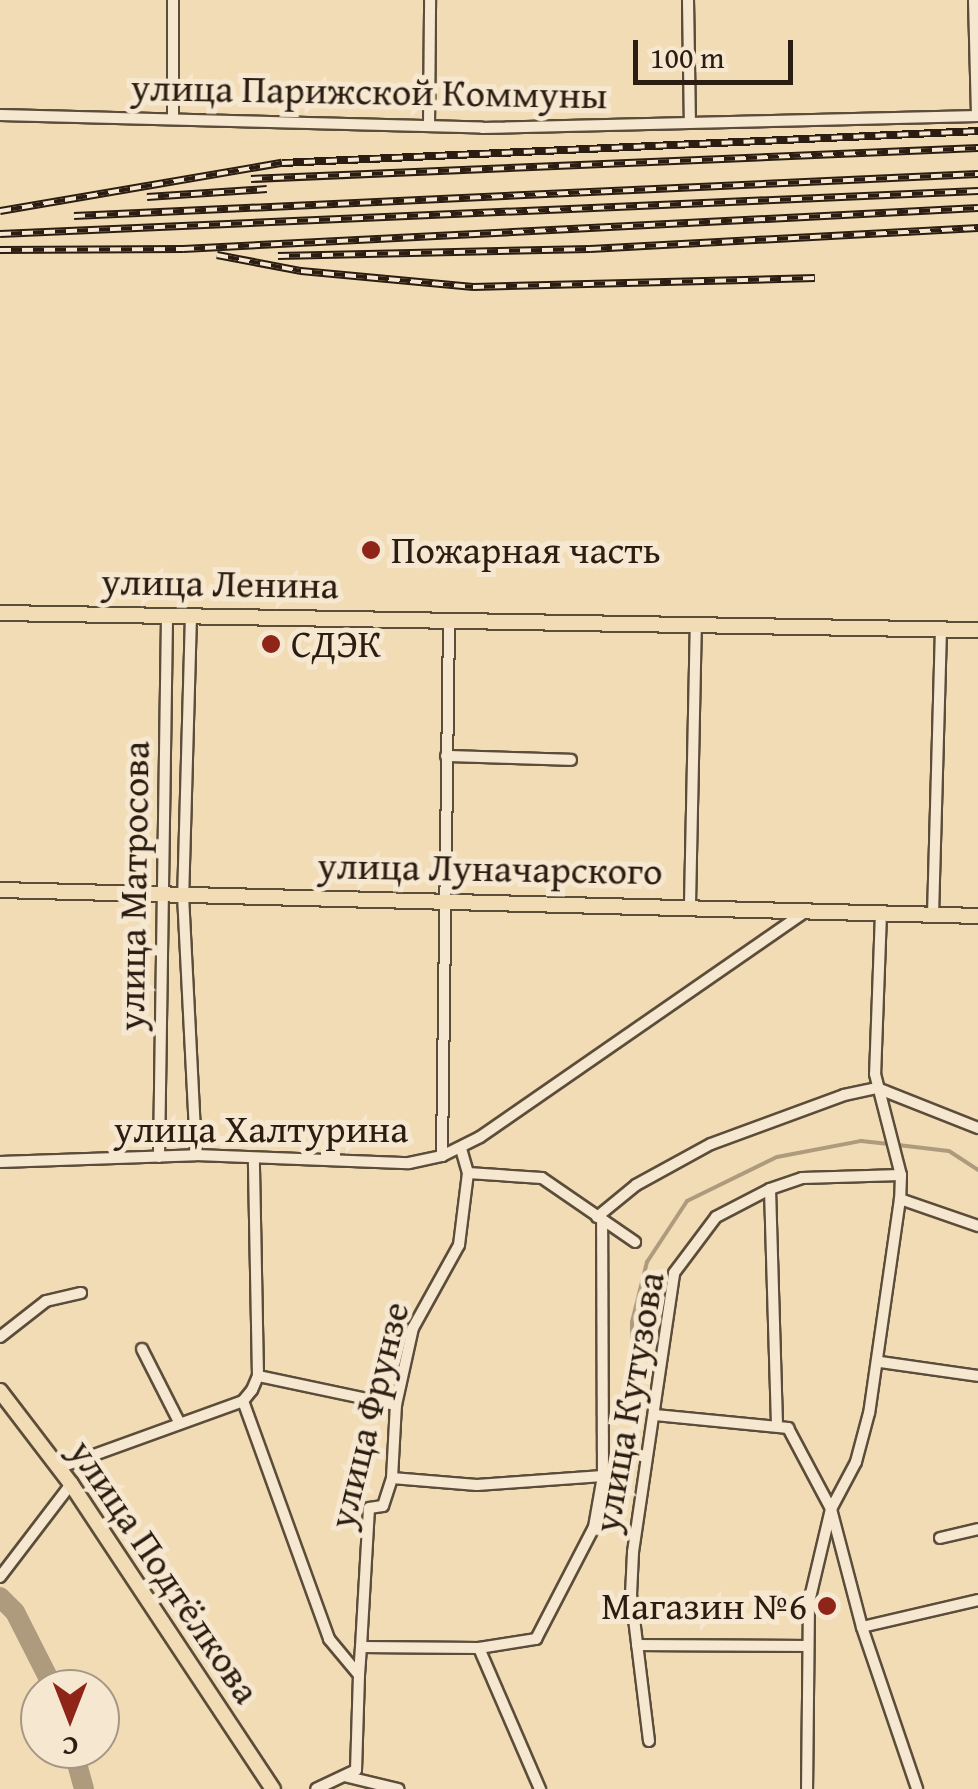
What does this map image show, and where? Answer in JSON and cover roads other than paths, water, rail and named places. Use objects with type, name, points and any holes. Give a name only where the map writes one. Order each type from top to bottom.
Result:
[{"type":"main road","name":"улица Ленина","points":[[0,613],[978,630]]},
{"type":"main road","name":"улица Луначарского","points":[[0,890],[690,904],[978,916]]},
{"type":"main road","name":"улица Подтёлкова","points":[[0,1391],[70,1484],[273,1789]]},
{"type":"street","points":[[173,0],[173,119]]},
{"type":"street","points":[[429,126],[430,0]]},
{"type":"street","points":[[688,0],[690,122]]},
{"type":"street","points":[[974,0],[977,116]]},
{"type":"street","name":"улица Парижской Коммуны","points":[[0,115],[429,126],[977,116]]},
{"type":"street","name":"улица Матросова","points":[[160,1157],[160,894],[167,614]]},
{"type":"street","name":"улица Матросова","points":[[192,615],[183,895],[196,1156]]},
{"type":"street","points":[[442,1156],[449,620]]},
{"type":"street","points":[[690,904],[696,626]]},
{"type":"street","points":[[933,915],[942,629]]},
{"type":"street","points":[[446,756],[571,760]]},
{"type":"street","name":"улица Халтурина","points":[[0,1162],[196,1156],[254,1161],[408,1163],[442,1156],[461,1148],[806,911]]},
{"type":"street","points":[[807,1789],[809,1602],[831,1509],[856,1462],[880,1362],[900,1199],[900,1176],[877,1088],[881,913]]},
{"type":"street","points":[[599,1219],[636,1185],[711,1144],[877,1088],[978,1128]]},
{"type":"street","name":"улица Фрунзе","points":[[362,1647],[368,1508],[384,1506],[392,1478],[396,1406],[413,1328],[459,1245],[468,1173],[461,1148]]},
{"type":"street","points":[[58,1468],[178,1420],[243,1400],[258,1376],[254,1161]]},
{"type":"street","name":"улица Кутузова","points":[[468,1173],[525,1172],[635,1242]]},
{"type":"street","name":"улица Кутузова","points":[[649,1742],[637,1645],[633,1552],[674,1273],[716,1217],[770,1188],[802,1178],[900,1176]]},
{"type":"street","points":[[770,1188],[777,1426]]},
{"type":"street","points":[[900,1199],[978,1226]]},
{"type":"street","name":"улица Кутузова","points":[[362,1647],[478,1648],[536,1639],[594,1527],[603,1476],[599,1219]]},
{"type":"street","points":[[0,1338],[46,1301],[81,1294]]},
{"type":"street","points":[[142,1349],[178,1420]]},
{"type":"street","points":[[880,1362],[978,1376]]},
{"type":"street","points":[[258,1376],[396,1406]]},
{"type":"street","points":[[243,1400],[330,1639],[359,1675]]},
{"type":"street","points":[[655,1415],[777,1426],[798,1439],[831,1509],[862,1627],[917,1789]]},
{"type":"street","points":[[392,1478],[477,1485],[603,1476]]},
{"type":"street","points":[[2,1575],[70,1484]]},
{"type":"street","points":[[940,1538],[978,1529]]},
{"type":"street","points":[[862,1627],[978,1600]]},
{"type":"street","points":[[637,1645],[806,1646]]},
{"type":"street","points":[[316,1789],[356,1770],[362,1647]]},
{"type":"street","points":[[478,1648],[540,1789]]},
{"type":"street","points":[[343,1776],[398,1789]]},
{"type":"waterway","points":[[632,1394],[632,1322],[647,1262],[687,1201],[777,1157],[861,1141],[889,1144]]},
{"type":"waterway","points":[[898,1145],[949,1151],[978,1170]]},
{"type":"waterway","points":[[0,1597],[15,1612],[44,1669]]},
{"type":"waterway","points":[[78,1769],[84,1789]]},
{"type":"railway","points":[[0,211],[282,163],[978,131]]},
{"type":"railway","points":[[251,179],[978,148]]},
{"type":"railway","points":[[74,216],[978,174]]},
{"type":"railway","points":[[147,197],[267,189]]},
{"type":"railway","points":[[0,234],[978,191]]},
{"type":"railway","points":[[0,250],[183,249],[978,208]]},
{"type":"railway","points":[[278,256],[590,249],[978,228]]},
{"type":"railway","points":[[217,255],[301,271],[473,287],[815,278]]},
{"type":"place","name":"Пожарная часть","points":[[371,550]]},
{"type":"place","name":"СДЭК","points":[[271,644]]},
{"type":"place","name":"Магазин №6","points":[[827,1606]]}]
